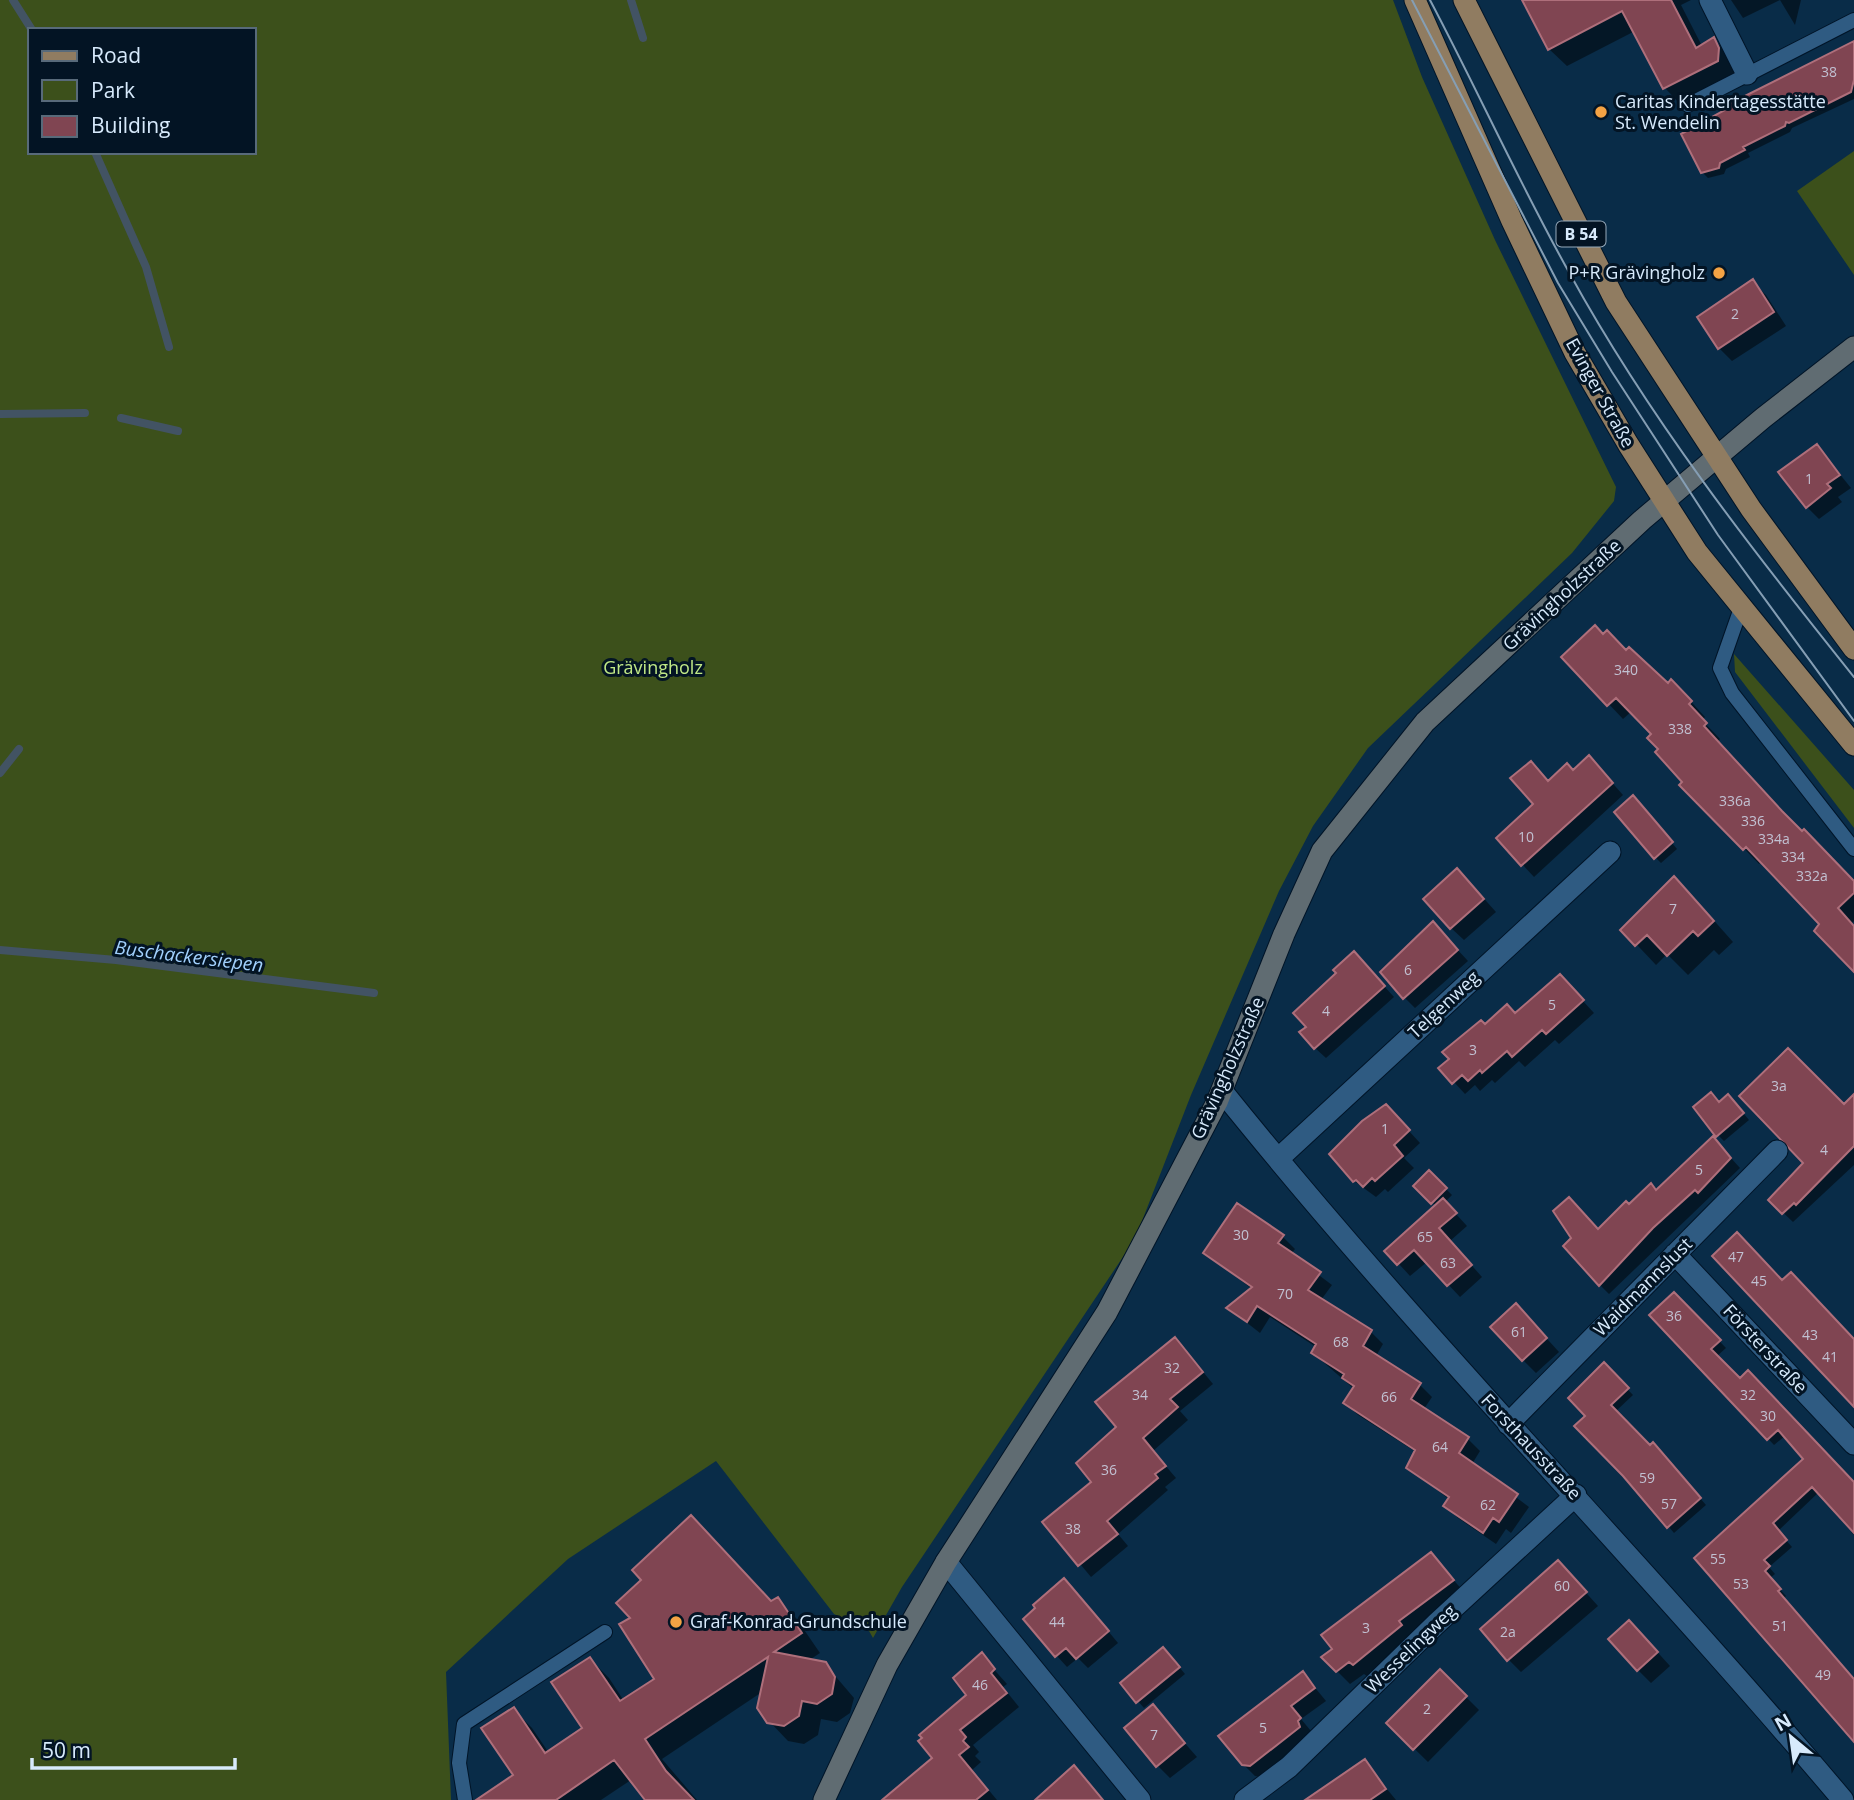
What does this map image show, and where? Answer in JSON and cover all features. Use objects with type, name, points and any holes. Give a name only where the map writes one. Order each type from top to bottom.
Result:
[{"type":"main road","name":"Evinger Straße","points":[[1415,0],[1512,221],[1575,353],[1697,552],[1854,745]]},
{"type":"main road","name":"B 54","points":[[1464,0],[1616,302],[1717,457],[1854,649]]},
{"type":"main road","name":"Grävingholzstraße","points":[[824,1800],[887,1665],[946,1562],[1107,1312],[1222,1091],[1284,934],[1322,850],[1425,722],[1664,502],[1854,347]]},
{"type":"street","points":[[1710,0],[1747,74]]},
{"type":"street","name":"Telgenweg","points":[[1278,1159],[1610,852]]},
{"type":"street","name":"Forsthausstraße","points":[[1222,1091],[1508,1424],[1576,1495],[1731,1668],[1843,1800]]},
{"type":"street","name":"Waidmannslust","points":[[1508,1424],[1777,1151]]},
{"type":"street","name":"Försterstraße","points":[[1675,1254],[1854,1444]]},
{"type":"street","name":"Wesselingweg","points":[[1245,1800],[1289,1767],[1436,1624],[1576,1495]]},
{"type":"street","points":[[946,1562],[1140,1800]]},
{"type":"lane","points":[[1688,105],[1854,20]]},
{"type":"lane","points":[[1741,608],[1720,668],[1732,693],[1854,849]]},
{"type":"lane","points":[[465,1800],[459,1763],[464,1724],[605,1632]]},
{"type":"green space","name":"Grävingholz","points":[[0,0],[1393,0],[1422,77],[1495,240],[1616,487],[1614,501],[1572,553],[1368,748],[1313,826],[1279,891],[1191,1095],[1135,1239],[902,1587],[873,1638],[869,1631],[834,1614],[716,1461],[568,1559],[446,1672],[451,1800],[0,1800]]},
{"type":"green space","points":[[1854,151],[1854,275],[1797,191]]},
{"type":"green space","points":[[1734,654],[1854,790],[1854,828],[1735,672]]},
{"type":"building","points":[[1522,0],[1671,0],[1696,48],[1714,37],[1719,48],[1718,61],[1663,89],[1622,11],[1548,50]]},
{"type":"building","points":[[1854,41],[1854,80],[1851,92],[1789,123],[1786,122],[1785,126],[1743,147],[1745,150],[1720,163],[1719,168],[1701,173],[1681,134],[1725,110],[1723,107]]},
{"type":"building","points":[[1753,279],[1774,312],[1718,349],[1697,317]]},
{"type":"building","points":[[1817,444],[1840,475],[1827,484],[1831,488],[1806,508],[1778,472]]},
{"type":"building","points":[[1595,625],[1603,634],[1607,630],[1626,650],[1629,647],[1668,683],[1671,679],[1692,701],[1689,704],[1707,723],[1704,726],[1782,811],[1802,831],[1804,829],[1854,881],[1854,893],[1838,908],[1854,926],[1854,972],[1814,931],[1819,924],[1746,847],[1743,850],[1679,785],[1682,782],[1655,752],[1658,749],[1647,738],[1651,734],[1616,698],[1607,706],[1561,657]]},
{"type":"building","points":[[1589,755],[1613,783],[1521,866],[1496,838],[1533,804],[1510,778],[1531,761],[1548,781],[1567,763],[1573,770]]},
{"type":"building","points":[[1633,795],[1673,842],[1654,859],[1614,812]]},
{"type":"building","points":[[1457,868],[1484,899],[1450,929],[1423,899]]},
{"type":"building","points":[[1674,876],[1714,921],[1698,936],[1693,931],[1667,956],[1647,935],[1635,946],[1620,930]]},
{"type":"building","points":[[1433,921],[1458,950],[1403,999],[1380,972]]},
{"type":"building","points":[[1354,951],[1385,986],[1314,1049],[1299,1032],[1306,1027],[1293,1013],[1336,973],[1333,970]]},
{"type":"building","points":[[1560,974],[1584,1000],[1546,1034],[1542,1030],[1512,1057],[1507,1051],[1482,1073],[1480,1070],[1468,1081],[1462,1075],[1452,1084],[1438,1068],[1449,1059],[1442,1052],[1481,1020],[1485,1024],[1507,1004],[1515,1013]]},
{"type":"building","points":[[1788,1048],[1844,1104],[1854,1094],[1854,1146],[1796,1205],[1794,1203],[1782,1214],[1768,1200],[1803,1163],[1739,1096]]},
{"type":"building","points":[[1711,1092],[1719,1102],[1728,1094],[1744,1113],[1716,1137],[1693,1107]]},
{"type":"building","points":[[1386,1104],[1410,1130],[1394,1145],[1403,1156],[1375,1181],[1372,1178],[1363,1187],[1356,1180],[1353,1182],[1329,1154],[1362,1121]]},
{"type":"building","points":[[1713,1136],[1731,1158],[1698,1193],[1695,1190],[1653,1228],[1599,1286],[1563,1246],[1571,1238],[1553,1211],[1569,1197],[1598,1229],[1626,1201],[1629,1204],[1651,1183],[1656,1190]]},
{"type":"building","points":[[1429,1170],[1447,1188],[1431,1204],[1413,1186]]},
{"type":"building","points":[[1443,1198],[1457,1213],[1439,1228],[1472,1265],[1447,1286],[1414,1250],[1397,1265],[1384,1251]]},
{"type":"building","points":[[1237,1203],[1284,1235],[1278,1243],[1321,1272],[1308,1290],[1372,1330],[1363,1346],[1421,1383],[1411,1399],[1469,1437],[1459,1453],[1518,1494],[1499,1522],[1493,1518],[1483,1533],[1443,1506],[1449,1497],[1406,1468],[1415,1450],[1343,1403],[1354,1386],[1342,1378],[1344,1374],[1311,1353],[1316,1344],[1257,1306],[1247,1322],[1226,1308],[1252,1287],[1203,1253]]},
{"type":"building","points":[[1737,1232],[1782,1280],[1791,1272],[1854,1339],[1854,1407],[1712,1256]]},
{"type":"building","points":[[1674,1292],[1721,1340],[1711,1349],[1740,1378],[1748,1370],[1854,1482],[1854,1533],[1812,1487],[1773,1523],[1787,1540],[1764,1560],[1770,1566],[1765,1571],[1781,1589],[1778,1591],[1854,1679],[1854,1742],[1694,1558],[1803,1459],[1778,1430],[1767,1440],[1649,1315]]},
{"type":"building","points":[[1516,1303],[1547,1338],[1522,1361],[1490,1327]]},
{"type":"building","points":[[1175,1337],[1203,1372],[1170,1399],[1178,1407],[1143,1438],[1166,1466],[1155,1474],[1158,1478],[1107,1521],[1118,1534],[1078,1566],[1042,1522],[1091,1482],[1076,1463],[1116,1427],[1095,1402]]},
{"type":"building","points":[[1604,1362],[1629,1388],[1611,1405],[1650,1445],[1653,1442],[1701,1498],[1667,1528],[1623,1476],[1574,1426],[1585,1416],[1568,1398]]},
{"type":"building","points":[[691,1515],[771,1601],[778,1597],[802,1633],[774,1652],[826,1662],[835,1677],[832,1694],[817,1704],[802,1701],[799,1716],[784,1726],[767,1723],[757,1708],[768,1657],[645,1739],[666,1771],[694,1800],[645,1800],[614,1760],[556,1800],[476,1800],[513,1775],[481,1728],[514,1707],[545,1753],[582,1728],[551,1682],[590,1657],[620,1701],[654,1679],[619,1624],[630,1618],[616,1603],[641,1580],[632,1570]]},
{"type":"building","points":[[1431,1552],[1454,1580],[1399,1621],[1402,1625],[1353,1665],[1349,1662],[1336,1672],[1321,1657],[1332,1649],[1321,1635]]},
{"type":"building","points":[[1558,1560],[1587,1592],[1507,1661],[1480,1629]]},
{"type":"building","points":[[1064,1578],[1109,1631],[1076,1659],[1066,1648],[1055,1657],[1023,1619],[1035,1608],[1033,1605]]},
{"type":"building","points":[[1629,1620],[1658,1652],[1637,1671],[1608,1639]]},
{"type":"building","points":[[1163,1647],[1180,1667],[1136,1703],[1120,1683]]},
{"type":"building","points":[[982,1652],[995,1669],[991,1673],[1007,1693],[960,1730],[966,1737],[963,1741],[969,1747],[959,1755],[988,1790],[976,1800],[882,1800],[932,1758],[918,1741],[922,1738],[919,1735],[966,1695],[953,1678]]},
{"type":"building","points":[[1440,1669],[1467,1696],[1413,1750],[1386,1723]]},
{"type":"building","points":[[1303,1671],[1315,1688],[1291,1706],[1301,1718],[1298,1721],[1300,1727],[1250,1766],[1242,1765],[1218,1736]]},
{"type":"building","points":[[1153,1704],[1185,1743],[1156,1767],[1124,1728]]},
{"type":"building","points":[[1365,1759],[1386,1789],[1370,1800],[1305,1800]]},
{"type":"building","points":[[1074,1765],[1103,1800],[1035,1800]]},
{"type":"waterway","points":[[13,0],[31,28]]},
{"type":"waterway","points":[[631,0],[643,38]]},
{"type":"waterway","points":[[96,154],[146,267],[169,347]]},
{"type":"waterway","points":[[0,414],[85,413]]},
{"type":"waterway","points":[[121,418],[178,431]]},
{"type":"waterway","points":[[0,773],[19,749]]},
{"type":"waterway","name":"Buschackersiepen","points":[[0,950],[116,960],[374,993]]},
{"type":"tram line","points":[[1412,0],[1558,283],[1612,372],[1718,535],[1854,721]]},
{"type":"tram line","points":[[1430,0],[1552,240],[1633,380],[1740,532],[1854,677]]},
{"type":"place","name":"Caritas Kindertagesstätte St. Wendelin","points":[[1601,112]]},
{"type":"place","name":"P+R Grävingholz","points":[[1719,273]]},
{"type":"place","name":"Graf-Konrad-Grundschule","points":[[676,1622]]}]
